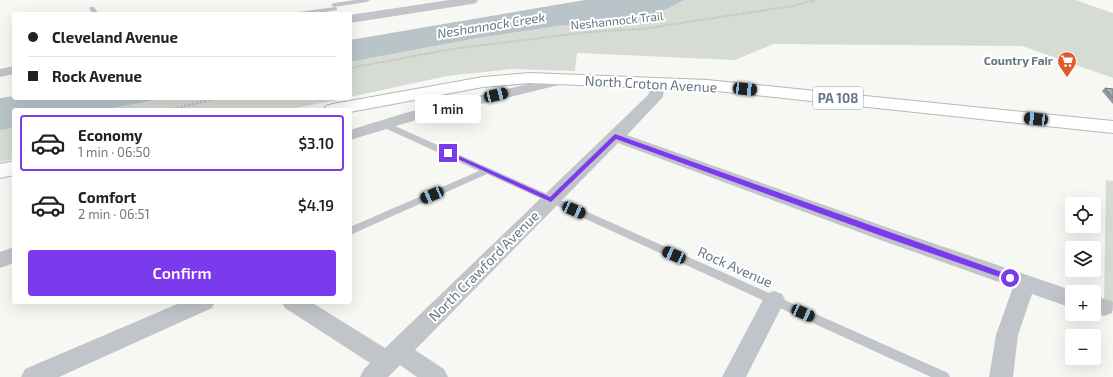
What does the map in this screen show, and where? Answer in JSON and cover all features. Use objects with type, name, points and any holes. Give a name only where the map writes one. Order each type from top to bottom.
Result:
[{"type":"main road","name":"North Croton Avenue","points":[[344,108],[483,82],[530,78],[655,83],[745,89],[1113,127]]},
{"type":"main road","points":[[0,171],[12,168]]},
{"type":"street","points":[[352,19],[427,4],[472,0]]},
{"type":"street","points":[[0,72],[12,70]]},
{"type":"street","points":[[352,134],[383,124],[562,80]]},
{"type":"street","name":"North Crawford Avenue","points":[[385,364],[654,97],[657,90],[655,83]]},
{"type":"street","points":[[615,136],[893,237],[1065,297]]},
{"type":"street","points":[[0,260],[12,256]]},
{"type":"street","points":[[1001,377],[1007,336],[1025,283]]},
{"type":"street","points":[[734,377],[774,300]]},
{"type":"street","points":[[33,377],[199,304]]},
{"type":"street","points":[[296,304],[385,364],[436,377]]},
{"type":"lane","points":[[308,12],[367,0]]},
{"type":"lane","points":[[92,8],[95,12]]},
{"type":"lane","name":"Rock Avenue","points":[[383,124],[944,377]]},
{"type":"lane","points":[[352,230],[487,171]]},
{"type":"path","name":"Neshannock Trail","points":[[352,68],[452,48],[590,32],[642,29],[792,6],[815,0]]},
{"type":"path","points":[[177,108],[209,100]]},
{"type":"shaded area","points":[[685,0],[1075,0],[1113,13],[1113,78],[1022,46],[773,44],[735,60],[577,53],[575,71],[512,69],[447,76],[352,97],[352,62],[472,39],[559,26],[630,20],[661,12]]},
{"type":"shaded area","points":[[155,100],[337,100],[295,108],[113,108]]},
{"type":"shaded area","points":[[12,128],[12,159],[0,162],[0,130]]},
{"type":"shaded area","points":[[1106,180],[1113,181],[1113,311],[1104,307]]},
{"type":"water","name":"Neshannock Creek","points":[[585,0],[685,0],[661,12],[630,20],[559,26],[472,39],[352,62],[352,40]]},
{"type":"water","points":[[12,96],[12,100],[155,100],[113,108],[12,108],[12,128],[0,130],[0,98]]},
{"type":"building","points":[[1105,88],[1113,89],[1113,98]]},
{"type":"place","name":"Country Fair","points":[[1067,78]]},
{"type":"route","points":[[448,153],[551,200],[615,136],[1010,278]]}]
